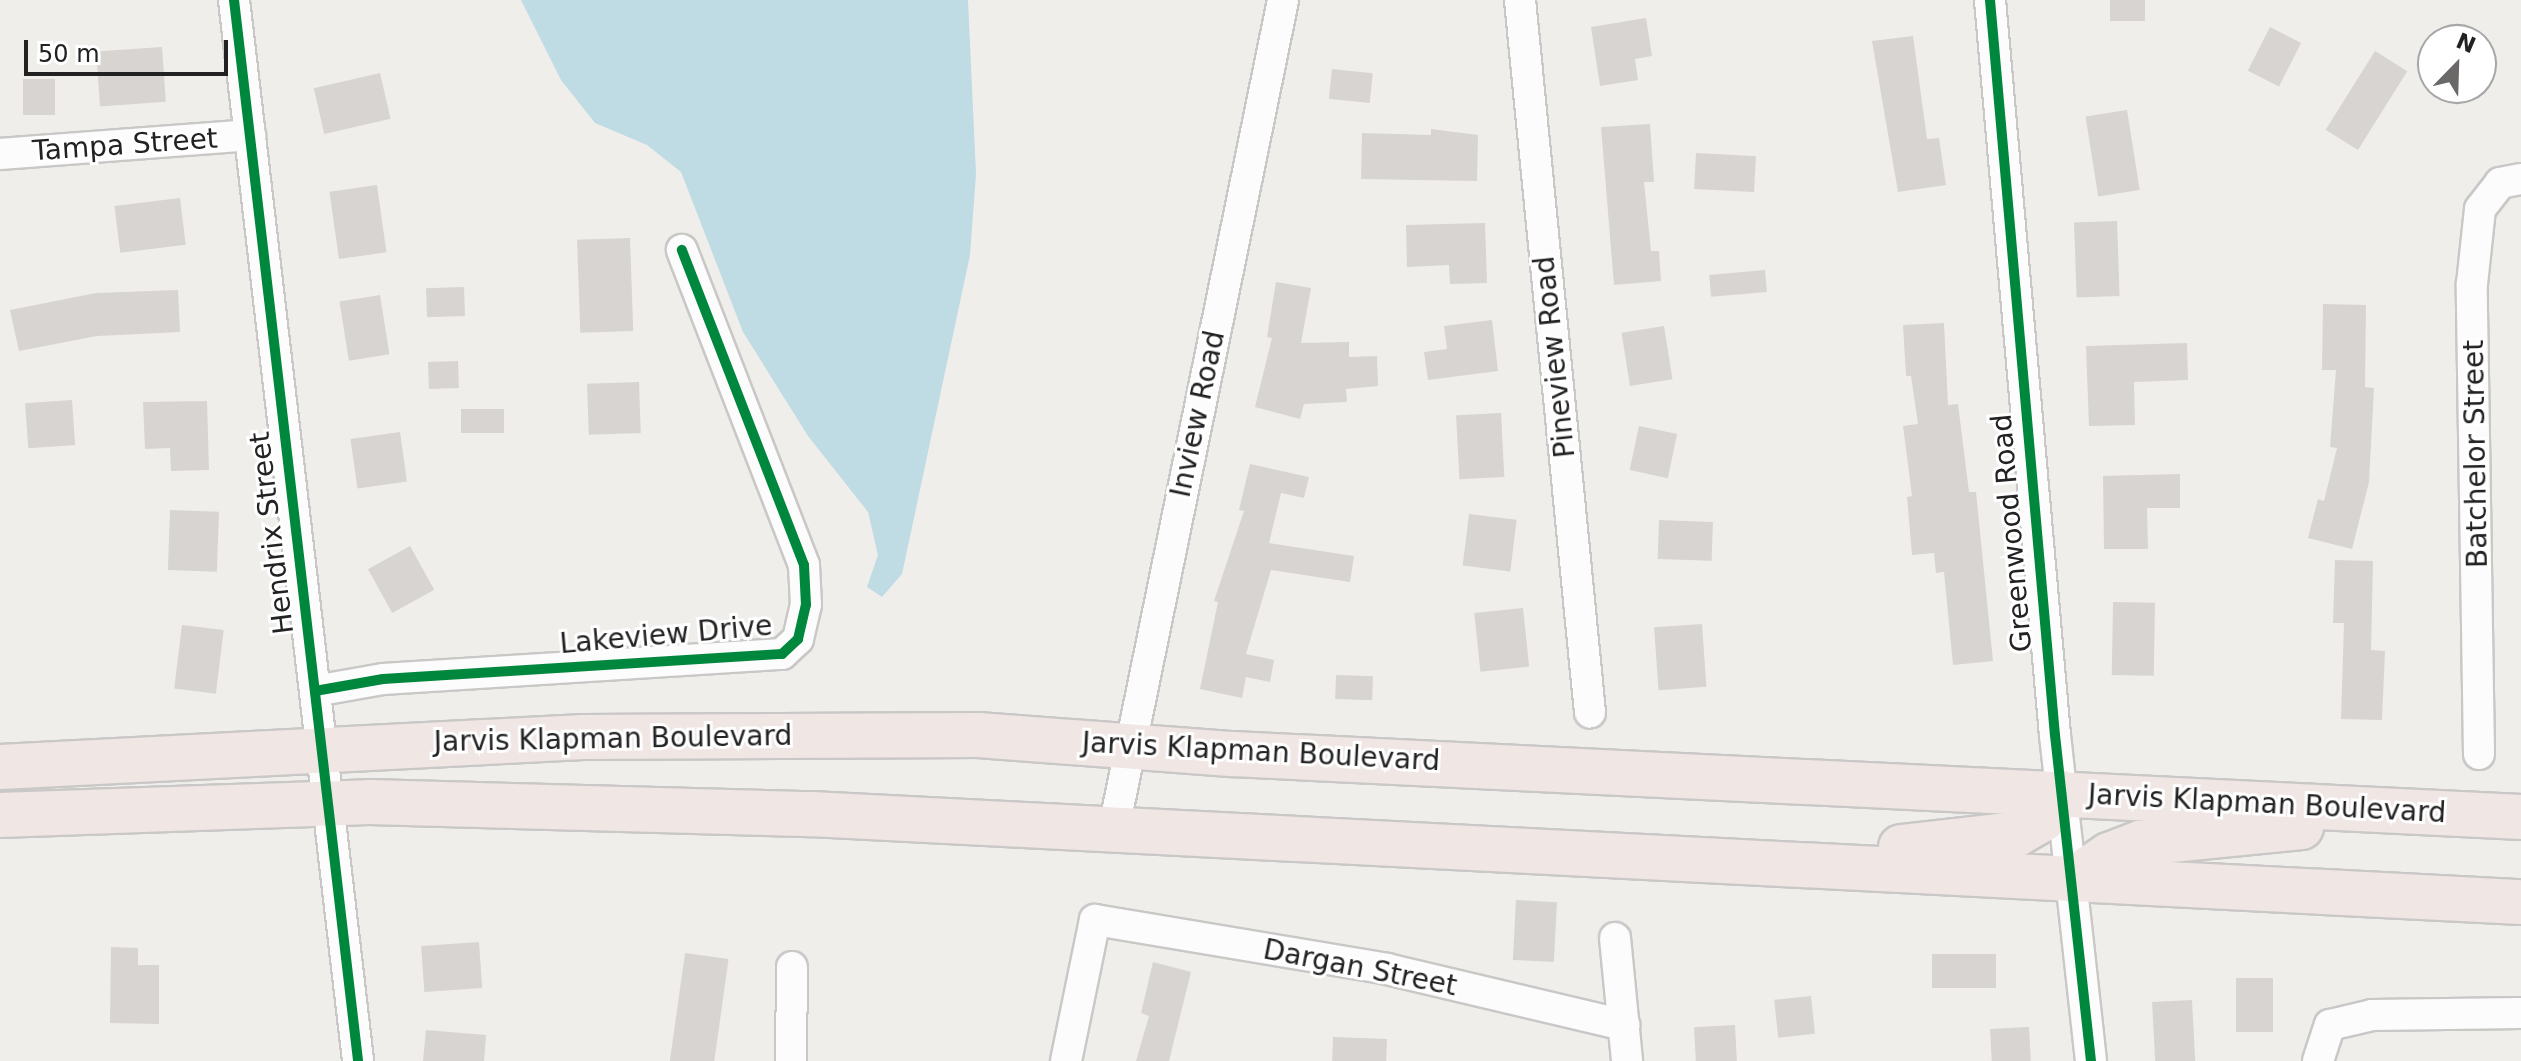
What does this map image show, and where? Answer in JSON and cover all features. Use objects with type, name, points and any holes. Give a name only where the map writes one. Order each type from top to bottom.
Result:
[{"type":"highway","name":"Jarvis Klapman Boulevard","points":[[0,767],[321,749],[872,733],[993,736],[1130,748],[2521,817]]},
{"type":"highway","points":[[1719,861],[2017,834],[2043,819],[2061,792]]},
{"type":"highway","points":[[0,815],[328,803],[487,803],[1114,828],[2521,902]]},
{"type":"highway","points":[[2072,880],[2122,848],[2163,839],[2447,815]]},
{"type":"street","name":"Hendrix Street","points":[[234,0],[358,1061]]},
{"type":"street","name":"Inview Road","points":[[1114,828],[1283,0]]},
{"type":"street","name":"Pineview Road","points":[[1520,0],[1590,713]]},
{"type":"street","name":"Greenwood Road","points":[[1990,0],[2061,792],[2091,1061]]},
{"type":"street","name":"Tampa Street","points":[[0,154],[250,135]]},
{"type":"street","name":"Batchelor Street","points":[[2479,754],[2472,284],[2480,209],[2500,183],[2521,179]]},
{"type":"street","name":"Lakeview Drive","points":[[315,691],[383,679],[782,654],[798,639],[806,605],[804,565],[682,250]]},
{"type":"street","name":"Dargan Street","points":[[1066,1061],[1095,920],[1387,969],[1624,1025]]},
{"type":"street","points":[[1615,938],[1627,1061]]},
{"type":"street","points":[[791,1061],[792,967]]},
{"type":"street","points":[[2318,1061],[2330,1025],[2372,1015],[2521,1013]]},
{"type":"water","points":[[521,0],[968,0],[976,174],[970,255],[902,574],[882,597],[867,587],[878,555],[868,512],[808,436],[743,332],[681,172],[647,145],[595,123],[561,80]]},
{"type":"building","points":[[2110,0],[2145,0],[2145,21],[2110,21]]},
{"type":"building","points":[[1646,18],[1652,56],[1635,59],[1638,80],[1600,86],[1591,27]]},
{"type":"building","points":[[2270,27],[2301,43],[2279,87],[2248,71]]},
{"type":"building","points":[[1913,36],[1927,139],[1939,138],[1946,185],[1898,192],[1872,41]]},
{"type":"building","points":[[162,47],[166,102],[100,106],[96,52]]},
{"type":"building","points":[[2375,51],[2407,71],[2358,150],[2326,130]]},
{"type":"building","points":[[1332,69],[1373,73],[1370,103],[1329,99]]},
{"type":"building","points":[[380,73],[391,119],[324,134],[314,88]]},
{"type":"building","points":[[23,79],[55,79],[55,115],[23,115]]},
{"type":"building","points":[[2127,110],[2140,190],[2098,197],[2086,117]]},
{"type":"building","points":[[1650,124],[1654,182],[1644,182],[1651,251],[1659,251],[1661,281],[1614,285],[1601,127]]},
{"type":"building","points":[[1431,129],[1478,135],[1477,181],[1361,179],[1362,133],[1431,135]]},
{"type":"building","points":[[1696,153],[1756,156],[1754,192],[1694,189]]},
{"type":"building","points":[[377,185],[386,252],[339,259],[329,192]]},
{"type":"building","points":[[180,198],[186,245],[120,253],[114,206]]},
{"type":"building","points":[[2117,221],[2120,296],[2077,297],[2074,223]]},
{"type":"building","points":[[1485,223],[1487,283],[1450,284],[1449,265],[1407,267],[1406,225]]},
{"type":"building","points":[[630,238],[633,331],[580,333],[577,240]]},
{"type":"building","points":[[1765,270],[1767,292],[1711,297],[1709,275]]},
{"type":"building","points":[[1276,282],[1311,288],[1301,343],[1349,342],[1349,357],[1377,356],[1378,386],[1346,389],[1347,402],[1304,404],[1300,419],[1255,407],[1272,338],[1267,337]]},
{"type":"building","points":[[464,287],[465,316],[427,317],[426,288]]},
{"type":"building","points":[[178,290],[180,332],[97,336],[19,351],[10,310],[96,293]]},
{"type":"building","points":[[380,295],[389,354],[349,361],[340,301]]},
{"type":"building","points":[[2323,304],[2366,305],[2365,387],[2374,388],[2369,482],[2352,549],[2308,538],[2318,499],[2324,501],[2337,448],[2330,447],[2336,370],[2322,370]]},
{"type":"building","points":[[1492,320],[1498,371],[1428,380],[1424,352],[1447,349],[1444,326]]},
{"type":"building","points":[[1944,323],[1948,405],[1958,404],[1969,492],[1976,492],[1993,661],[1953,665],[1944,572],[1936,573],[1934,553],[1912,555],[1907,497],[1912,496],[1903,426],[1918,424],[1911,376],[1906,376],[1903,325]]},
{"type":"building","points":[[1664,326],[1672,379],[1630,386],[1622,333]]},
{"type":"building","points":[[2187,343],[2188,380],[2134,382],[2135,425],[2089,426],[2086,346]]},
{"type":"building","points":[[458,361],[459,388],[429,389],[428,362]]},
{"type":"building","points":[[639,382],[641,433],[589,435],[587,384]]},
{"type":"building","points":[[72,400],[75,445],[28,448],[25,403]]},
{"type":"building","points":[[207,401],[209,470],[171,471],[170,448],[145,449],[143,402]]},
{"type":"building","points":[[461,409],[504,409],[504,433],[461,433]]},
{"type":"building","points":[[1501,413],[1504,477],[1459,479],[1456,415]]},
{"type":"building","points":[[1639,426],[1677,434],[1668,478],[1630,470]]},
{"type":"building","points":[[400,432],[407,482],[357,488],[350,439]]},
{"type":"building","points":[[1250,464],[1309,477],[1304,498],[1281,493],[1269,543],[1354,556],[1350,582],[1271,570],[1246,654],[1274,660],[1270,682],[1246,677],[1242,698],[1200,689],[1218,602],[1214,601],[1244,511],[1239,510]]},
{"type":"building","points":[[2180,474],[2180,508],[2147,508],[2148,549],[2104,549],[2103,476]]},
{"type":"building","points":[[170,510],[219,512],[217,572],[168,570]]},
{"type":"building","points":[[1469,514],[1517,520],[1510,571],[1463,566]]},
{"type":"building","points":[[1659,520],[1713,522],[1712,561],[1658,559]]},
{"type":"building","points":[[410,546],[434,590],[392,613],[368,569]]},
{"type":"building","points":[[2335,560],[2373,561],[2371,650],[2385,651],[2382,720],[2341,719],[2344,623],[2333,623]]},
{"type":"building","points":[[2113,602],[2155,603],[2154,676],[2112,675]]},
{"type":"building","points":[[1523,608],[1529,667],[1480,672],[1474,613]]},
{"type":"building","points":[[1702,624],[1706,687],[1659,690],[1654,627]]},
{"type":"building","points":[[182,625],[224,630],[216,694],[174,689]]},
{"type":"building","points":[[1336,675],[1373,676],[1372,700],[1335,699]]},
{"type":"building","points":[[1516,900],[1557,902],[1554,962],[1513,960]]},
{"type":"building","points":[[479,942],[482,988],[424,992],[421,946]]},
{"type":"building","points":[[111,947],[138,948],[138,965],[159,965],[159,1024],[110,1023]]},
{"type":"building","points":[[685,953],[729,959],[714,1061],[670,1061]]},
{"type":"building","points":[[1932,954],[1996,954],[1996,988],[1932,988]]},
{"type":"building","points":[[1153,962],[1191,972],[1169,1061],[1136,1061],[1149,1016],[1141,1013]]},
{"type":"building","points":[[2236,978],[2273,978],[2273,1032],[2236,1032]]},
{"type":"building","points":[[1811,996],[1815,1034],[1778,1038],[1774,1000]]},
{"type":"building","points":[[2192,1000],[2195,1061],[2155,1061],[2152,1002]]},
{"type":"building","points":[[1735,1025],[1737,1061],[1696,1061],[1694,1027]]},
{"type":"building","points":[[2029,1027],[2031,1061],[1992,1061],[1990,1029]]},
{"type":"building","points":[[426,1030],[486,1035],[484,1061],[423,1061]]},
{"type":"building","points":[[1333,1037],[1387,1039],[1386,1061],[1332,1061]]},
{"type":"cycle path","points":[[234,0],[358,1061]]},
{"type":"cycle path","points":[[1990,0],[2055,735],[2091,1061]]},
{"type":"cycle path","points":[[315,691],[383,679],[782,654],[798,639],[806,605],[804,565],[682,250]]}]
